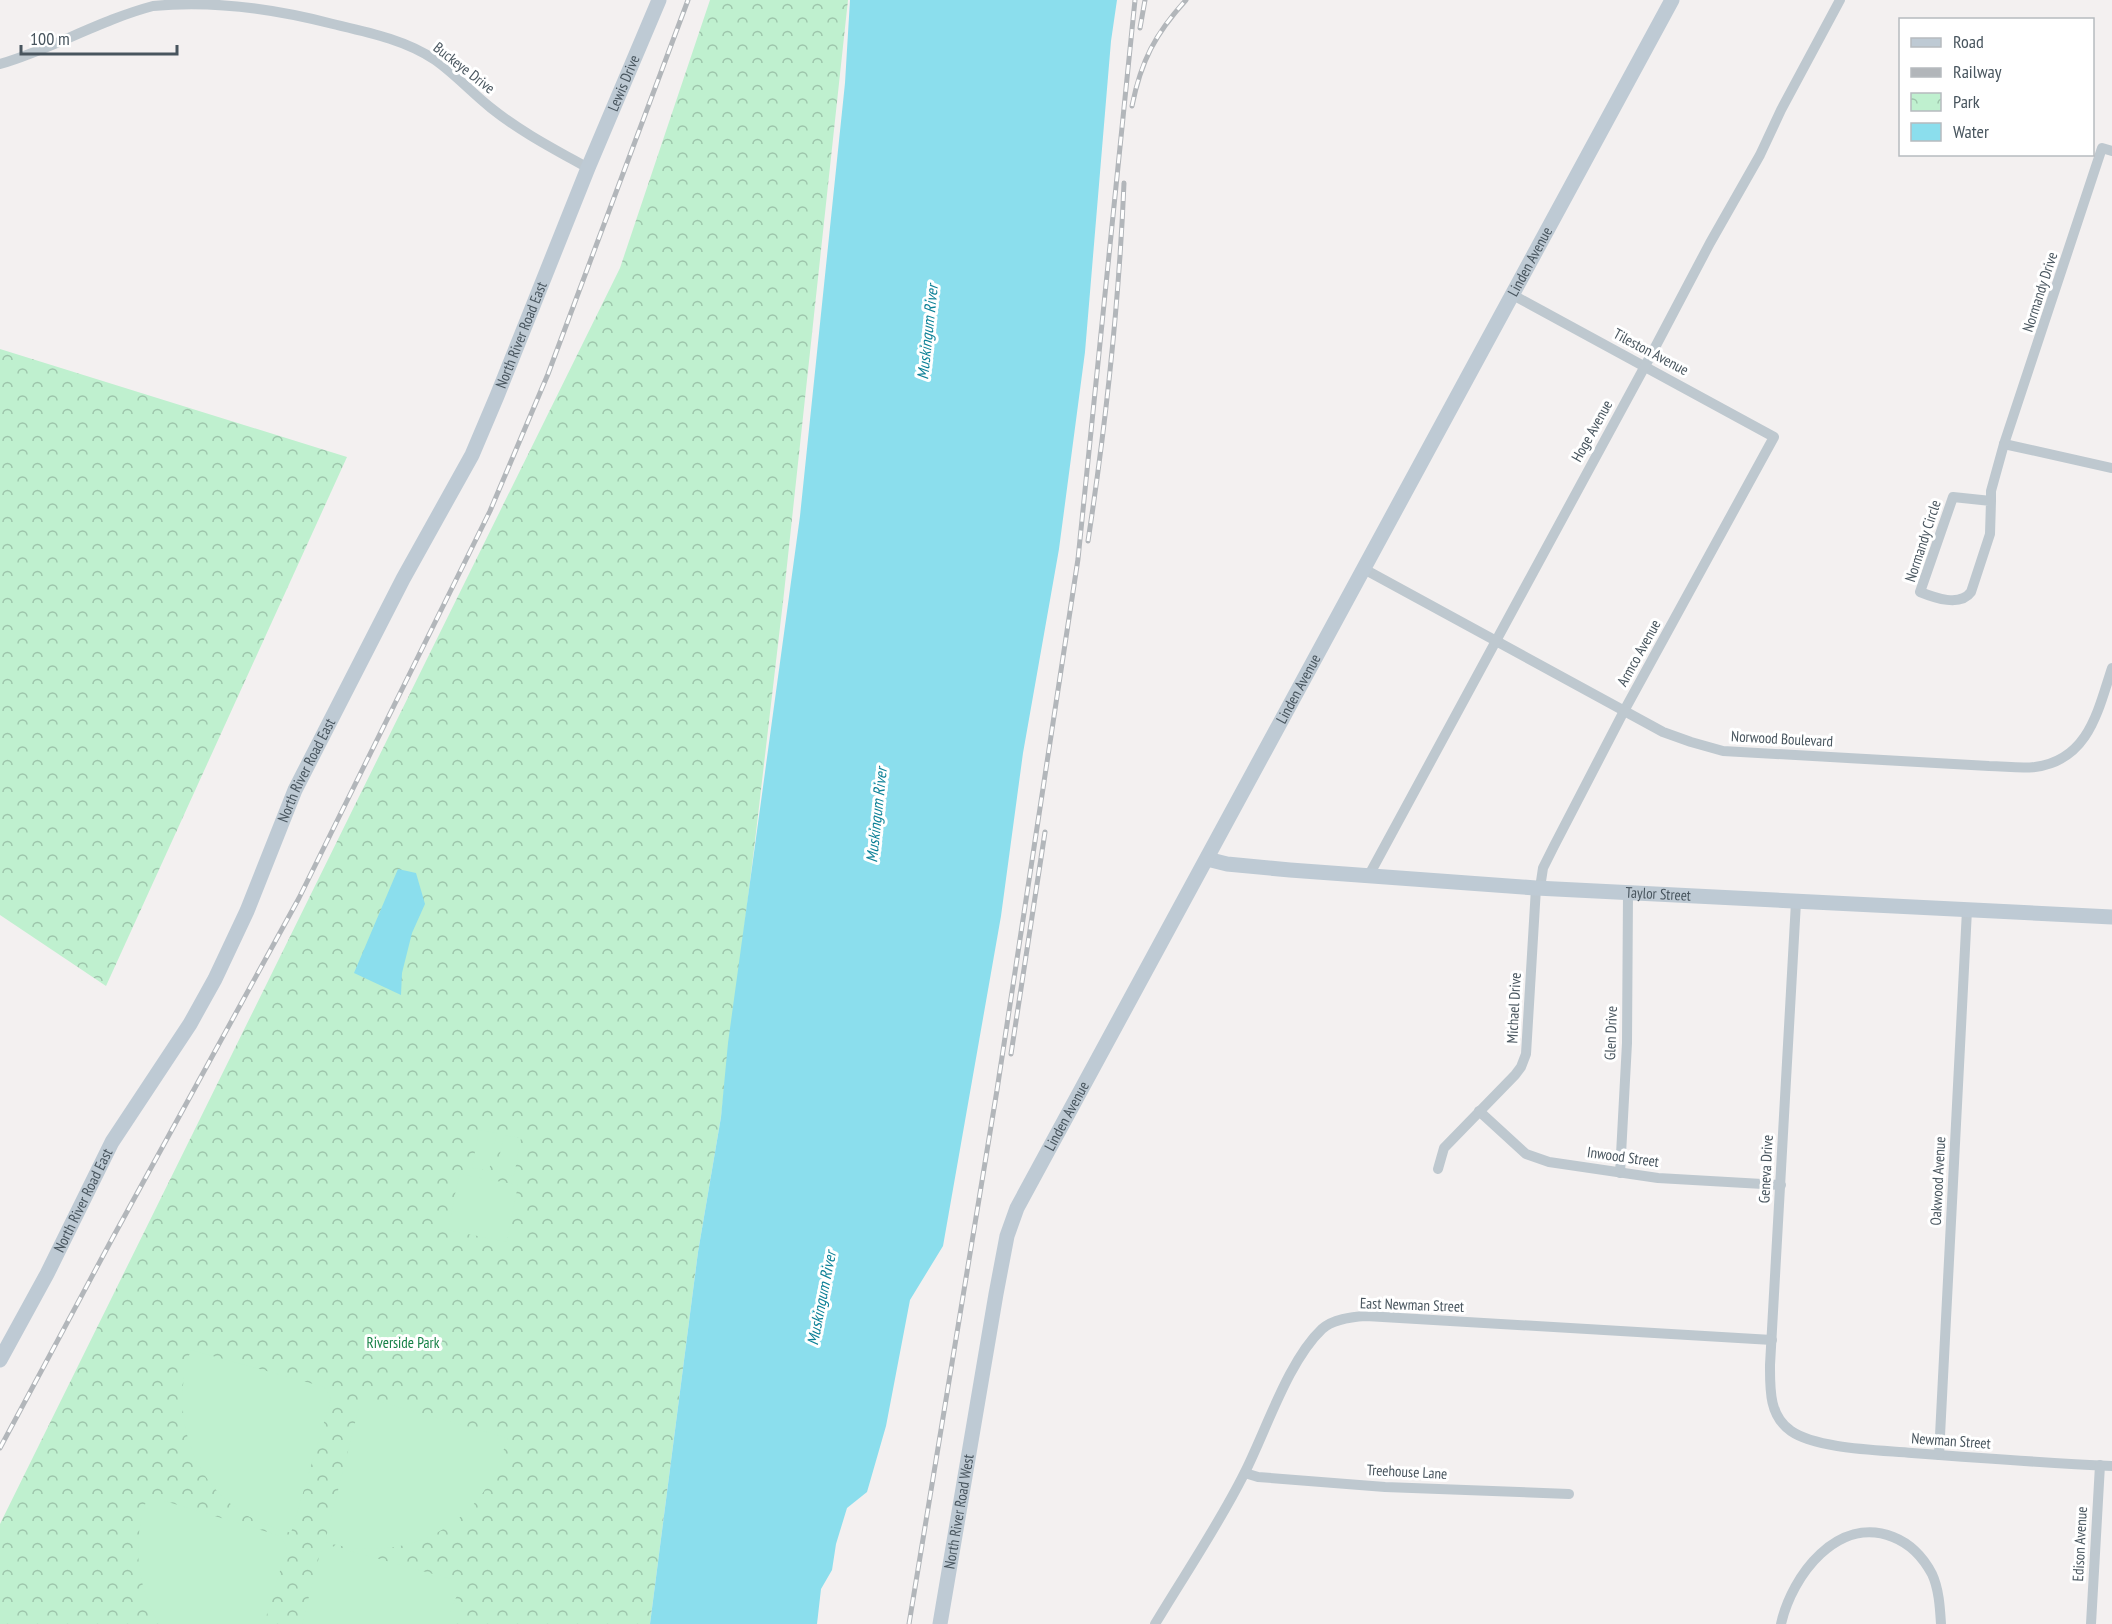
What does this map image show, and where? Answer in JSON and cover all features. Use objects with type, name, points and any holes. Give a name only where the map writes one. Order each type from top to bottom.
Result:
[{"type":"street","name":"Buckeye Drive","points":[[0,64],[18,59],[79,32],[153,6],[187,1],[219,0],[249,4],[387,38],[416,50],[435,60],[489,107],[526,134],[588,168]]},
{"type":"street","name":"Lewis Drive","points":[[588,168],[659,0]]},
{"type":"street","name":"Linden Avenue","points":[[979,1399],[1007,1236],[1017,1208],[1672,0]]},
{"type":"street","name":"Hoge Avenue","points":[[1368,877],[1710,243],[1760,155],[1840,0]]},
{"type":"street","name":"Normandy Drive","points":[[2004,444],[2107,150]]},
{"type":"street","name":"North River Road East","points":[[0,1360],[112,1142],[190,1024],[228,953],[296,790],[366,650],[482,433],[588,168]]},
{"type":"street","name":"Tileston Avenue","points":[[1513,295],[1774,437]]},
{"type":"street","name":"Armco Avenue","points":[[1538,888],[1543,868],[1624,711],[1774,437]]},
{"type":"street","points":[[2004,444],[2112,468]]},
{"type":"street","name":"Normandy Circle","points":[[1991,501],[1953,497],[1920,592],[1932,597],[1960,600],[1971,592],[1989,534],[1991,501],[1991,491],[2004,444]]},
{"type":"street","name":"Norwood Boulevard","points":[[1364,569],[1663,732],[1723,750],[2032,767],[2062,758],[2075,749],[2094,722],[2112,668]]},
{"type":"street","name":"Taylor Street","points":[[1207,859],[1227,864],[1368,877],[1538,888],[2112,917]]},
{"type":"street","name":"Michael Drive","points":[[1438,1169],[1444,1148],[1515,1075],[1526,1054],[1538,888]]},
{"type":"street","name":"Glen Drive","points":[[1620,1173],[1627,1043],[1628,893]]},
{"type":"street","name":"Geneva Drive","points":[[1790,1431],[1778,1418],[1772,1404],[1770,1381],[1796,902]]},
{"type":"street","name":"Oakwood Avenue","points":[[1939,1455],[1967,910]]},
{"type":"street","name":"Inwood Street","points":[[1479,1111],[1506,1137],[1533,1157],[1620,1173],[1692,1181],[1781,1185]]},
{"type":"street","name":"East Newman Street","points":[[1155,1624],[1210,1536],[1245,1473],[1303,1350],[1323,1328],[1343,1319],[1366,1316],[1772,1340]]},
{"type":"street","name":"North River Road West","points":[[940,1624],[979,1399]]},
{"type":"street","name":"Newman Street","points":[[1790,1431],[1827,1443],[1859,1448],[2112,1466]]},
{"type":"street","points":[[2112,1459],[2112,1466]]},
{"type":"street","name":"Edison Avenue","points":[[2091,1624],[2100,1465]]},
{"type":"street","name":"Treehouse Lane","points":[[1245,1473],[1258,1477],[1385,1487],[1569,1494]]},
{"type":"street","points":[[1782,1624],[1794,1588],[1809,1565],[1824,1551],[1855,1533],[1883,1533],[1911,1547],[1928,1567],[1936,1588],[1941,1624]]},
{"type":"green space","name":"Riverside Park","points":[[710,0],[848,0],[755,841],[721,1117],[698,1252],[650,1624],[0,1624],[0,1524],[620,268]]},
{"type":"green space","points":[[0,349],[347,457],[106,986],[0,915]]},
{"type":"green space","points":[[479,1130],[497,1133],[489,1171],[472,1168]]},
{"type":"green space","points":[[504,1135],[521,1138],[514,1176],[496,1172]]},
{"type":"green space","points":[[459,1174],[518,1185],[507,1242],[448,1230]]},
{"type":"green space","points":[[191,1350],[324,1387],[331,1399],[291,1533],[258,1521],[240,1511],[207,1479],[196,1460],[188,1439],[182,1394]]},
{"type":"green space","points":[[373,1400],[508,1438],[488,1485],[456,1520],[437,1533],[416,1542],[371,1549],[325,1542],[359,1407]]},
{"type":"green space","points":[[148,1496],[281,1536],[287,1548],[264,1624],[160,1624],[145,1594],[139,1562],[140,1528]]},
{"type":"green space","points":[[332,1546],[462,1582],[446,1624],[302,1624],[320,1553]]},
{"type":"water","name":"Muskingum River","points":[[850,0],[1117,0],[1111,41],[1085,352],[1059,549],[1023,753],[1001,916],[943,1246],[910,1300],[886,1426],[867,1492],[847,1508],[836,1544],[832,1570],[821,1589],[817,1624],[650,1624],[698,1252],[721,1117],[728,1043],[800,516],[845,83]]},
{"type":"water","points":[[398,869],[416,873],[425,904],[412,933],[402,973],[401,995],[354,973]]},
{"type":"railway","points":[[0,1448],[299,898],[490,511],[548,374],[688,0]]},
{"type":"railway","points":[[909,1624],[997,1090],[1078,559],[1135,0]]},
{"type":"railway","points":[[1140,28],[1145,0]]},
{"type":"railway","points":[[1132,106],[1140,75],[1151,49],[1186,0]]},
{"type":"railway","points":[[1088,541],[1111,363],[1124,183]]},
{"type":"railway","points":[[1011,1054],[1045,832]]}]
